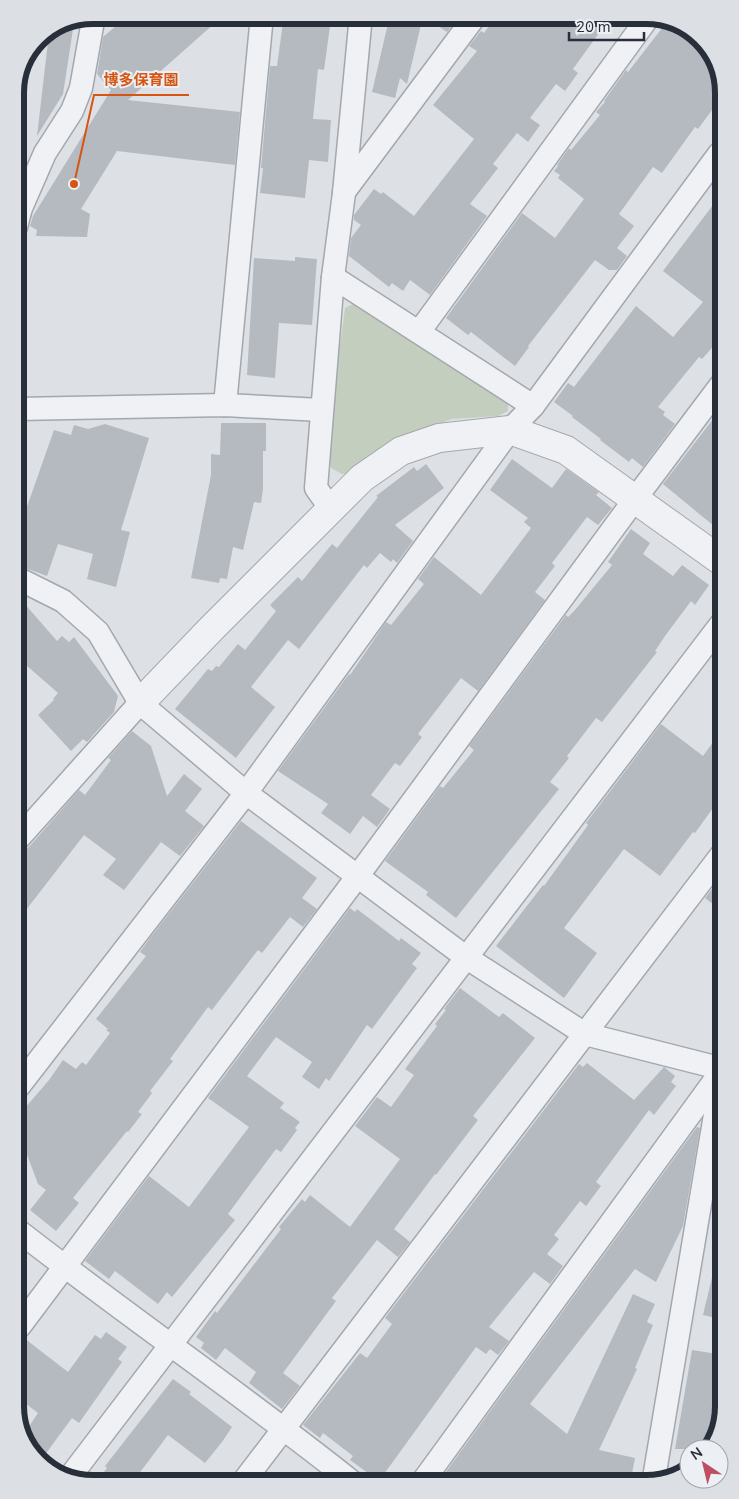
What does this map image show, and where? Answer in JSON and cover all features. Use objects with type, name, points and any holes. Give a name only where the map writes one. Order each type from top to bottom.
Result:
[{"type":"street","points":[[24,201],[45,154],[72,111],[81,88],[92,24]]},
{"type":"street","points":[[225,405],[261,24]]},
{"type":"street","points":[[331,510],[316,488],[333,277],[344,193],[359,24]]},
{"type":"street","points":[[344,193],[469,24]]},
{"type":"street","points":[[420,332],[643,24]]},
{"type":"street","points":[[24,1080],[246,794],[510,430],[533,406],[715,159]]},
{"type":"street","points":[[333,277],[533,406]]},
{"type":"street","points":[[24,1321],[357,877],[715,393]]},
{"type":"street","points":[[24,408],[225,405],[321,410]]},
{"type":"street","points":[[24,831],[211,629],[362,478],[401,451],[439,438],[510,430],[566,450],[715,556]]},
{"type":"street","points":[[24,582],[63,601],[98,632],[140,704],[246,794],[467,958],[585,1034],[715,1068]]},
{"type":"street","points":[[74,1473],[715,632]]},
{"type":"street","points":[[248,1475],[715,863]]},
{"type":"street","points":[[427,1475],[715,1080]]},
{"type":"street","points":[[655,1474],[715,1112]]},
{"type":"street","points":[[24,1235],[64,1267],[172,1344],[284,1428],[343,1475]]},
{"type":"green space","points":[[357,302],[508,401],[508,411],[498,416],[452,419],[407,436],[372,454],[353,473],[342,474],[331,468],[327,444],[345,308]]},
{"type":"building","points":[[118,24],[214,24],[128,100],[240,112],[235,165],[117,151],[81,209],[90,214],[87,237],[36,236],[37,230],[30,226],[33,216],[111,90],[97,74],[103,37]]},
{"type":"building","points":[[283,24],[330,26],[324,70],[318,69],[313,119],[331,120],[328,162],[309,160],[305,198],[260,193],[270,66],[277,66]]},
{"type":"building","points":[[388,24],[421,24],[407,84],[400,78],[395,98],[372,92]]},
{"type":"building","points":[[435,24],[453,24],[447,32]]},
{"type":"building","points":[[490,24],[606,24],[573,69],[578,73],[565,91],[556,84],[530,118],[540,125],[528,142],[517,133],[493,164],[498,168],[470,204],[487,216],[430,295],[410,280],[403,291],[392,283],[389,287],[349,256],[351,238],[361,225],[354,220],[354,215],[374,189],[381,194],[383,192],[414,216],[474,139],[433,105],[477,51],[469,46],[481,31],[484,33]]},
{"type":"building","points":[[664,26],[668,27],[688,38],[706,58],[714,79],[715,106],[698,129],[695,127],[662,173],[653,167],[619,214],[634,226],[617,248],[627,256],[617,270],[609,270],[595,260],[528,346],[515,366],[471,332],[468,335],[446,318],[522,213],[555,238],[584,199],[558,178],[560,175],[554,171],[569,148],[571,150],[600,115],[596,112],[605,102],[626,70],[628,72]]},
{"type":"building","points":[[73,27],[63,94],[37,136],[48,40],[54,35]]},
{"type":"building","points":[[715,202],[715,344],[702,359],[699,357],[658,407],[665,412],[663,415],[675,424],[643,467],[632,458],[629,462],[554,402],[568,383],[574,387],[636,306],[673,337],[703,302],[663,271]]},
{"type":"building","points":[[295,257],[317,259],[312,325],[279,323],[275,378],[247,375],[254,258],[295,261]]},
{"type":"building","points":[[715,416],[715,527],[663,484]]},
{"type":"building","points":[[221,423],[266,423],[266,451],[263,451],[261,503],[254,502],[243,550],[233,547],[227,579],[220,578],[219,583],[191,578],[211,475],[211,454],[220,455]]},
{"type":"building","points":[[105,424],[149,438],[121,530],[130,532],[116,587],[87,579],[93,554],[58,544],[47,576],[24,568],[24,515],[54,430],[71,435],[74,425],[88,429]]},
{"type":"building","points":[[512,459],[552,488],[566,469],[599,492],[596,495],[612,508],[598,525],[587,517],[552,563],[555,566],[535,592],[545,600],[478,691],[461,678],[418,734],[422,737],[400,766],[395,763],[371,795],[390,809],[377,827],[363,816],[350,834],[321,813],[328,804],[278,771],[350,675],[386,622],[391,625],[424,584],[418,579],[434,557],[481,595],[531,528],[524,522],[528,518],[490,490]]},
{"type":"building","points":[[426,464],[444,488],[395,525],[413,541],[397,563],[393,559],[391,562],[380,553],[367,568],[364,565],[299,649],[288,640],[251,687],[275,707],[236,758],[175,709],[208,669],[212,671],[216,666],[219,667],[238,644],[245,650],[276,611],[270,605],[298,577],[302,581],[332,544],[337,548],[378,497],[376,496],[414,467],[417,471]]},
{"type":"building","points":[[631,529],[650,543],[643,554],[673,576],[682,565],[709,585],[695,605],[691,601],[655,651],[657,652],[602,722],[596,718],[567,756],[569,758],[550,782],[559,789],[456,918],[426,895],[428,892],[385,861],[440,786],[443,788],[474,750],[469,746],[566,615],[568,617],[575,610],[612,565],[608,562]]},
{"type":"building","points":[[24,603],[57,641],[62,636],[69,642],[74,637],[118,696],[114,712],[87,742],[83,739],[71,751],[38,715],[54,700],[58,693],[24,663]]},
{"type":"building","points":[[661,724],[703,756],[715,739],[715,810],[713,808],[695,833],[693,832],[660,876],[624,849],[564,928],[597,953],[564,998],[496,946],[544,886],[588,825],[586,823]]},
{"type":"building","points":[[132,731],[151,746],[167,796],[184,774],[202,789],[185,811],[204,826],[180,856],[161,842],[124,890],[103,875],[116,859],[84,835],[24,913],[24,850],[28,848],[79,790],[85,795],[111,760],[108,758]]},
{"type":"building","points":[[241,821],[317,878],[302,898],[317,909],[303,927],[290,917],[262,953],[258,950],[212,1010],[208,1007],[170,1059],[173,1061],[150,1091],[152,1093],[138,1112],[142,1114],[73,1198],[79,1203],[56,1231],[30,1210],[46,1190],[38,1184],[24,1147],[24,1109],[63,1060],[76,1069],[82,1062],[86,1065],[110,1033],[96,1019],[146,956],[140,952]]},
{"type":"building","points":[[715,885],[715,906],[705,898]]},
{"type":"building","points":[[350,908],[355,912],[357,909],[399,941],[401,938],[421,953],[412,964],[417,968],[372,1029],[367,1025],[329,1081],[326,1078],[319,1089],[302,1077],[312,1062],[276,1037],[247,1076],[284,1103],[280,1108],[300,1122],[295,1128],[297,1130],[281,1152],[276,1149],[228,1214],[235,1220],[172,1297],[167,1292],[158,1304],[115,1271],[109,1279],[85,1261],[149,1176],[189,1207],[249,1127],[208,1098]]},
{"type":"building","points":[[460,988],[499,1017],[503,1013],[535,1038],[473,1116],[478,1120],[394,1229],[410,1242],[398,1257],[377,1240],[332,1298],[336,1301],[283,1373],[300,1386],[282,1409],[249,1383],[256,1372],[225,1348],[216,1360],[201,1348],[204,1343],[196,1337],[215,1311],[217,1313],[281,1229],[279,1227],[302,1199],[305,1202],[310,1195],[350,1227],[400,1159],[355,1126],[377,1097],[391,1107],[414,1075],[405,1069],[437,1026],[435,1024],[446,1010],[444,1009]]},
{"type":"building","points":[[587,1063],[634,1100],[664,1067],[675,1076],[671,1082],[676,1086],[654,1115],[649,1110],[596,1182],[601,1186],[586,1206],[580,1201],[554,1235],[559,1239],[547,1254],[563,1266],[550,1284],[534,1272],[489,1327],[509,1341],[498,1355],[490,1349],[486,1354],[476,1347],[383,1475],[371,1475],[350,1460],[353,1456],[323,1433],[320,1438],[303,1425],[360,1353],[367,1358],[392,1324],[385,1318],[579,1064],[583,1067]]},
{"type":"building","points":[[697,1127],[700,1128],[683,1226],[656,1282],[635,1269],[530,1404],[567,1434],[633,1294],[655,1304],[647,1322],[653,1325],[635,1368],[637,1369],[599,1450],[635,1458],[632,1475],[444,1475]]},
{"type":"building","points":[[715,1192],[715,1210],[712,1209]]},
{"type":"building","points":[[715,1265],[715,1318],[703,1315]]},
{"type":"building","points":[[106,1332],[127,1347],[118,1359],[122,1362],[79,1423],[72,1418],[45,1455],[33,1441],[28,1429],[38,1413],[24,1402],[24,1338],[68,1372],[95,1335],[101,1339]]},
{"type":"building","points":[[692,1350],[715,1354],[715,1415],[713,1424],[707,1439],[679,1439],[679,1449],[675,1449]]},
{"type":"building","points":[[173,1379],[191,1392],[189,1394],[232,1427],[205,1463],[168,1435],[138,1475],[102,1475],[107,1468],[105,1466]]},
{"type":"place","name":"博多保育園","points":[[74,184]]}]
